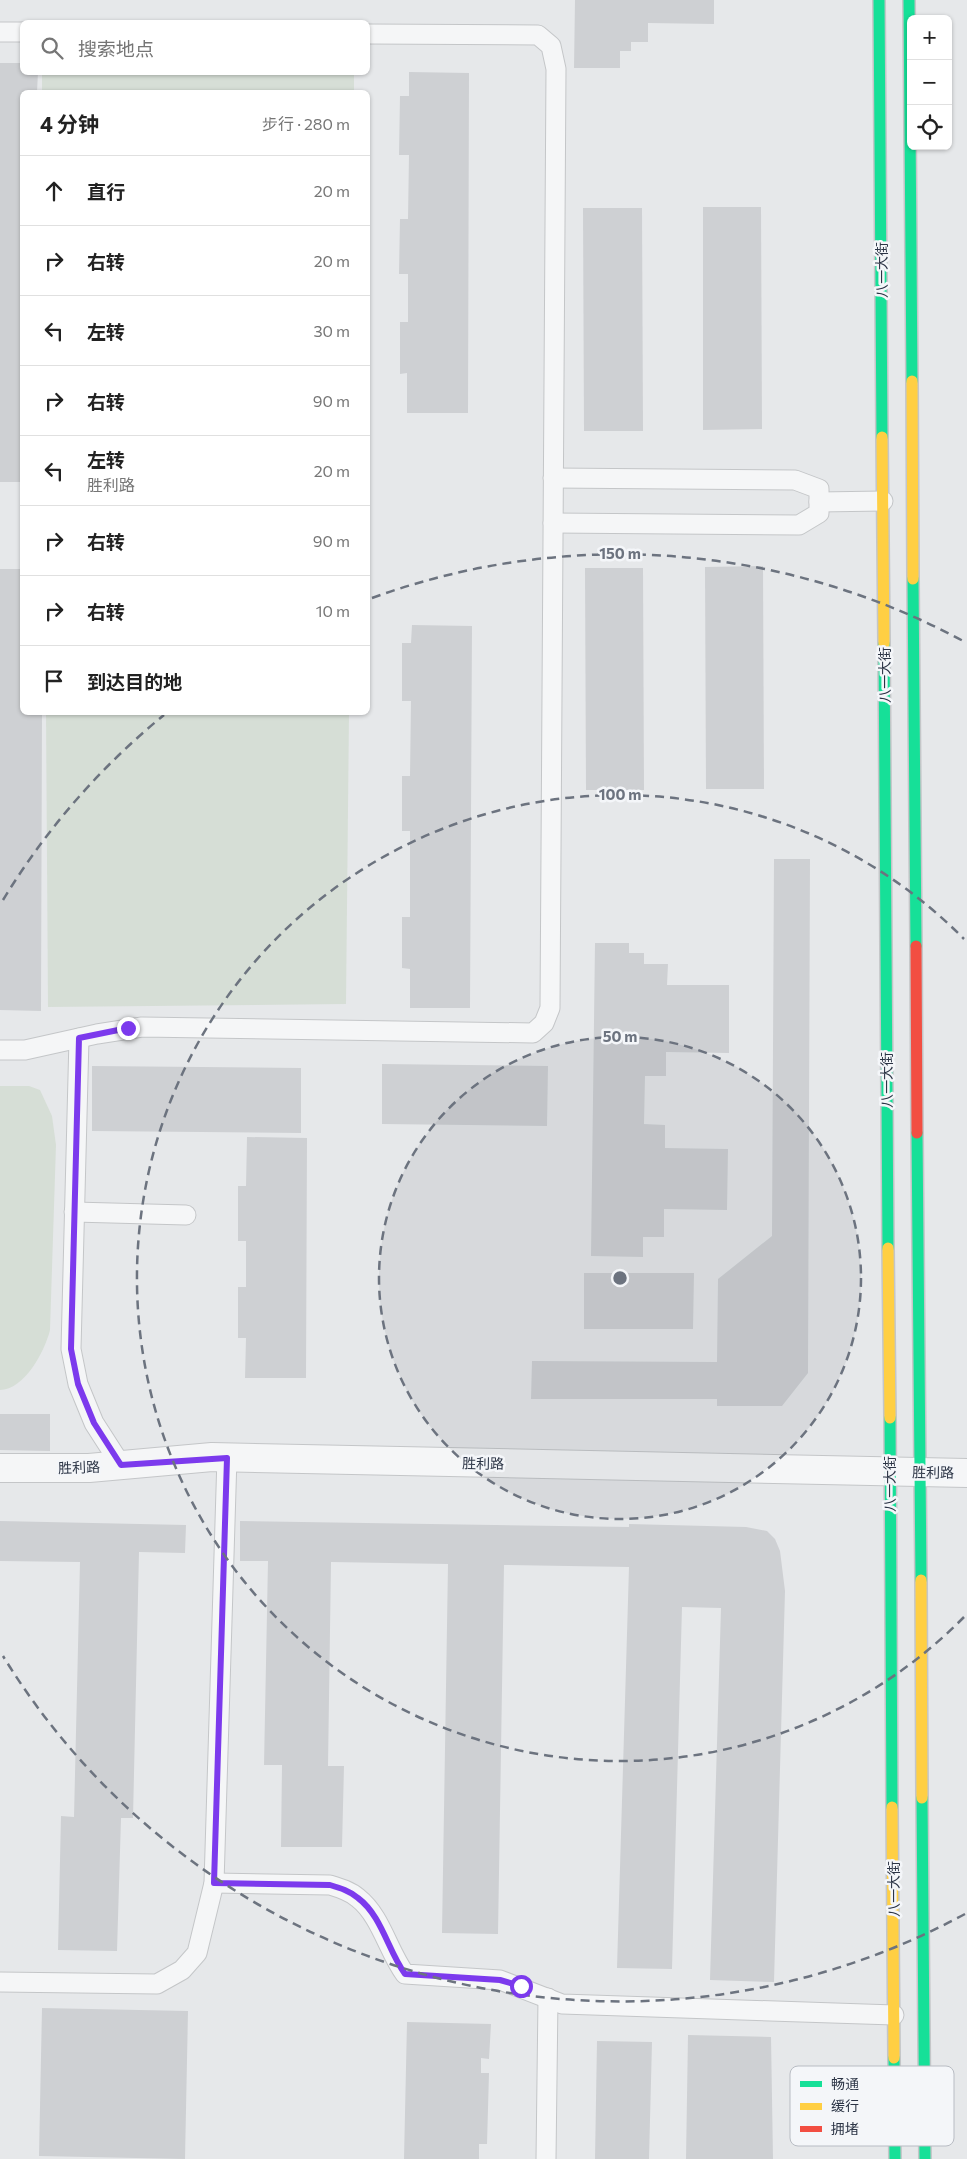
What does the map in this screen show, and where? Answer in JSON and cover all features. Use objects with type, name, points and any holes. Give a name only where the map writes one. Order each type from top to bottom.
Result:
[{"type":"street","name":"八一大街","points":[[879,0],[894,2066]]},
{"type":"street","points":[[909,0],[924,2066]]},
{"type":"street","name":"胜利路","points":[[0,1468],[89,1468],[227,1458],[967,1473]]},
{"type":"street","name":"八一大街","points":[[895,2146],[895,2159]]},
{"type":"street","points":[[925,2146],[925,2159]]},
{"type":"lane","points":[[0,32],[20,32]]},
{"type":"lane","points":[[0,1050],[25,1050],[128,1028],[142,1027],[533,1032],[544,1023],[550,1008],[556,69],[551,46],[538,36],[370,34]]},
{"type":"lane","points":[[553,478],[795,480],[819,489],[819,513],[798,525],[553,523]]},
{"type":"lane","points":[[819,502],[883,501]]},
{"type":"lane","points":[[79,1038],[71,1349],[78,1384],[94,1423],[121,1465]]},
{"type":"lane","points":[[74,1212],[186,1214]]},
{"type":"lane","points":[[0,1982],[157,1984],[182,1970],[197,1953],[214,1883],[227,1458]]},
{"type":"lane","points":[[214,1883],[330,1885],[345,1890],[359,1898],[374,1917],[405,1974],[500,1980],[562,2004],[894,2015]]},
{"type":"lane","points":[[546,2159],[548,1998]]},
{"type":"shaded area","points":[[42,75],[354,75],[354,90],[42,90]]},
{"type":"shaded area","points":[[46,715],[349,715],[346,1004],[48,1007]]},
{"type":"shaded area","points":[[0,1086],[29,1086],[40,1090],[52,1116],[56,1145],[50,1330],[38,1358],[25,1377],[17,1384],[0,1390]]},
{"type":"building","points":[[575,0],[714,0],[714,24],[648,23],[648,42],[631,42],[631,51],[620,51],[620,68],[574,68]]},
{"type":"building","points":[[0,63],[20,63],[20,75],[38,75],[37,90],[20,90],[20,482],[0,482]]},
{"type":"building","points":[[409,72],[469,73],[468,413],[407,413],[407,373],[400,374],[400,322],[408,322],[408,274],[399,274],[400,219],[408,219],[409,155],[399,155],[400,96],[409,96]]},
{"type":"building","points":[[703,207],[761,207],[762,429],[703,430]]},
{"type":"building","points":[[583,208],[642,208],[643,431],[584,431]]},
{"type":"building","points":[[763,566],[764,789],[706,789],[705,567]]},
{"type":"building","points":[[585,568],[643,568],[644,790],[586,790]]},
{"type":"building","points":[[0,569],[20,569],[20,715],[42,715],[41,1011],[0,1010]]},
{"type":"building","points":[[412,625],[472,626],[470,1008],[410,1008],[410,969],[402,968],[402,917],[410,917],[410,831],[402,831],[402,776],[410,776],[411,701],[402,701],[402,643],[411,643]]},
{"type":"building","points":[[774,859],[810,859],[808,1373],[782,1406],[717,1406],[717,1399],[531,1399],[532,1361],[717,1362],[718,1279],[772,1236]]},
{"type":"building","points":[[595,943],[629,943],[629,953],[644,953],[644,964],[668,964],[667,985],[729,985],[729,1053],[666,1052],[666,1076],[645,1076],[644,1124],[665,1125],[665,1148],[728,1149],[727,1210],[664,1209],[664,1237],[643,1237],[643,1257],[591,1256]]},
{"type":"building","points":[[382,1064],[548,1066],[547,1126],[382,1124]]},
{"type":"building","points":[[92,1066],[301,1068],[301,1133],[92,1131]]},
{"type":"building","points":[[247,1137],[307,1138],[306,1378],[245,1378],[246,1338],[238,1338],[238,1287],[246,1287],[246,1241],[238,1241],[238,1186],[246,1186]]},
{"type":"building","points":[[584,1273],[694,1273],[693,1329],[584,1329]]},
{"type":"building","points":[[0,1414],[50,1414],[50,1451],[0,1450]]},
{"type":"building","points":[[0,1521],[186,1525],[185,1553],[139,1552],[133,1818],[121,1818],[117,1951],[58,1950],[61,1816],[74,1817],[80,1562],[0,1561]]},
{"type":"building","points":[[240,1521],[629,1527],[629,1524],[746,1527],[767,1531],[775,1539],[780,1551],[785,1591],[774,1982],[710,1980],[721,1608],[682,1607],[672,1969],[617,1968],[629,1567],[504,1565],[498,1934],[442,1933],[448,1564],[331,1562],[328,1766],[344,1766],[342,1847],[281,1847],[282,1765],[264,1765],[268,1561],[240,1561]]},
{"type":"building","points":[[42,2008],[188,2011],[185,2159],[39,2156]]},
{"type":"building","points":[[407,2022],[491,2024],[489,2059],[481,2058],[481,2073],[489,2073],[487,2144],[479,2144],[479,2159],[404,2159]]},
{"type":"building","points":[[688,2035],[771,2037],[773,2159],[686,2159]]},
{"type":"building","points":[[597,2041],[652,2042],[649,2159],[595,2159]]},
{"type":"traffic: fast","points":[[879,0],[882,437]]},
{"type":"traffic: fast","points":[[909,0],[912,381]]},
{"type":"traffic: fast","points":[[913,579],[916,946]]},
{"type":"traffic: fast","points":[[884,644],[888,1248]]},
{"type":"traffic: fast","points":[[917,1133],[921,1580]]},
{"type":"traffic: fast","points":[[890,1418],[892,1807]]},
{"type":"traffic: fast","points":[[922,1798],[924,2066]]},
{"type":"traffic: fast","points":[[894,2058],[894,2066]]},
{"type":"traffic: fast","points":[[895,2146],[895,2159]]},
{"type":"traffic: fast","points":[[925,2146],[925,2159]]},
{"type":"traffic: slow","points":[[912,381],[913,579]]},
{"type":"traffic: slow","points":[[882,437],[884,644]]},
{"type":"traffic: slow","points":[[888,1248],[890,1418]]},
{"type":"traffic: slow","points":[[921,1580],[922,1798]]},
{"type":"traffic: slow","points":[[892,1807],[894,2058]]},
{"type":"traffic: jam","points":[[916,946],[917,1133]]},
{"type":"route","points":[[128,1028],[79,1038],[71,1349],[78,1384],[94,1423],[121,1465],[212,1457],[227,1458],[214,1883],[330,1885],[345,1890],[359,1898],[374,1917],[400,1968],[405,1974],[500,1980],[521,1986]]}]
